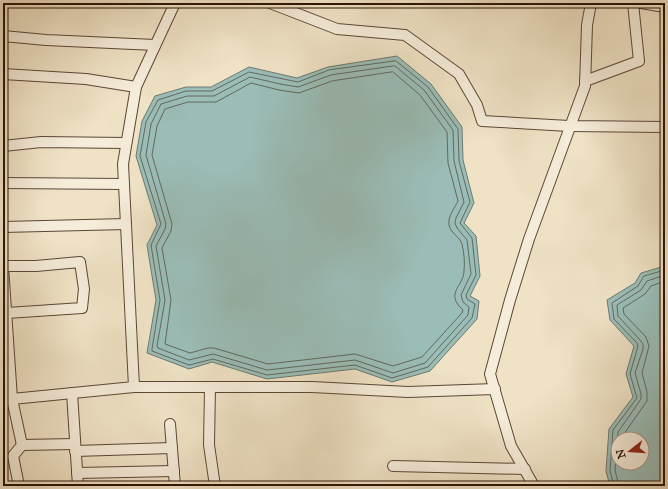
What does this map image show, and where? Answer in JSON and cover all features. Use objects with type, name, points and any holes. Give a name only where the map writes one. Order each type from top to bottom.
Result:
[{"type":"street","points":[[134,387],[123,164],[136,87],[175,3]]},
{"type":"street","points":[[270,3],[337,29],[405,35],[459,74],[477,105],[482,122],[570,126],[665,127]]},
{"type":"street","points":[[534,486],[511,446],[490,374],[510,300],[529,239],[585,86],[587,25],[591,3]]},
{"type":"street","points":[[585,80],[639,61],[632,3]]},
{"type":"street","points":[[640,3],[665,7]]},
{"type":"street","points":[[3,36],[155,45]]},
{"type":"street","points":[[3,74],[86,79],[136,87]]},
{"type":"street","points":[[3,146],[41,142],[126,142]]},
{"type":"street","points":[[3,183],[124,184]]},
{"type":"street","points":[[3,227],[126,224]]},
{"type":"street","points":[[6,313],[82,308],[84,289],[80,262],[36,266],[3,266],[6,313],[7,399],[22,445]]},
{"type":"street","points":[[7,399],[134,387],[312,387],[408,392],[494,389]]},
{"type":"street","points":[[210,387],[208,444],[215,486]]},
{"type":"street","points":[[72,393],[78,486]]},
{"type":"street","points":[[170,424],[175,486]]},
{"type":"street","points":[[20,486],[8,456],[22,445],[172,448]]},
{"type":"street","points":[[393,466],[525,469]]},
{"type":"street","points":[[77,473],[174,471]]},
{"type":"water","points":[[397,56],[431,84],[462,127],[463,160],[474,203],[464,223],[476,236],[480,276],[470,296],[479,301],[477,319],[430,371],[392,382],[355,369],[267,379],[212,362],[189,369],[147,353],[156,300],[147,245],[157,225],[136,156],[142,121],[155,96],[186,87],[211,87],[249,67],[297,78],[328,67]]},
{"type":"water","points":[[665,266],[665,486],[610,486],[606,471],[609,429],[633,397],[626,374],[634,346],[610,320],[607,300],[635,283],[641,273]]}]
